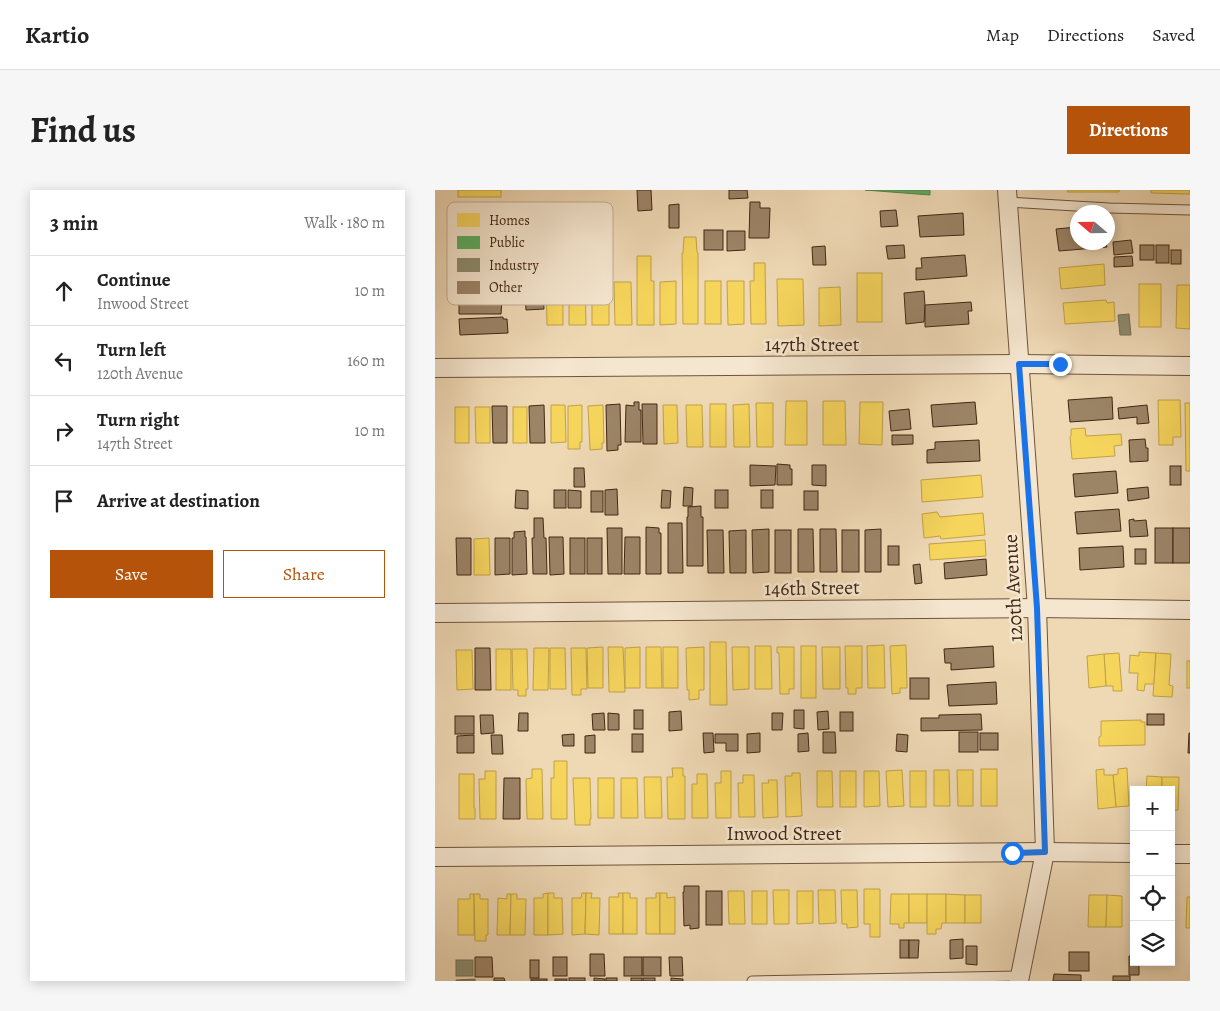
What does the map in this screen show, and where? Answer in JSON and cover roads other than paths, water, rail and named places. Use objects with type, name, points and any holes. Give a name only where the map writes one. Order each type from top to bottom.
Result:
[{"type":"street","name":"120th Avenue","points":[[1007,196],[1037,608],[1045,852],[1020,979]]},
{"type":"street","name":"147th Street","points":[[435,368],[1019,364],[1190,366]]},
{"type":"street","name":"146th Street","points":[[435,613],[1037,608],[1190,610]]},
{"type":"street","name":"Inwood Street","points":[[435,856],[1045,852],[1130,854]]},
{"type":"street","points":[[1175,854],[1190,854]]},
{"type":"lane","points":[[1007,196],[1109,208],[1190,210]]},
{"type":"lane","points":[[752,981],[1020,979]]}]
